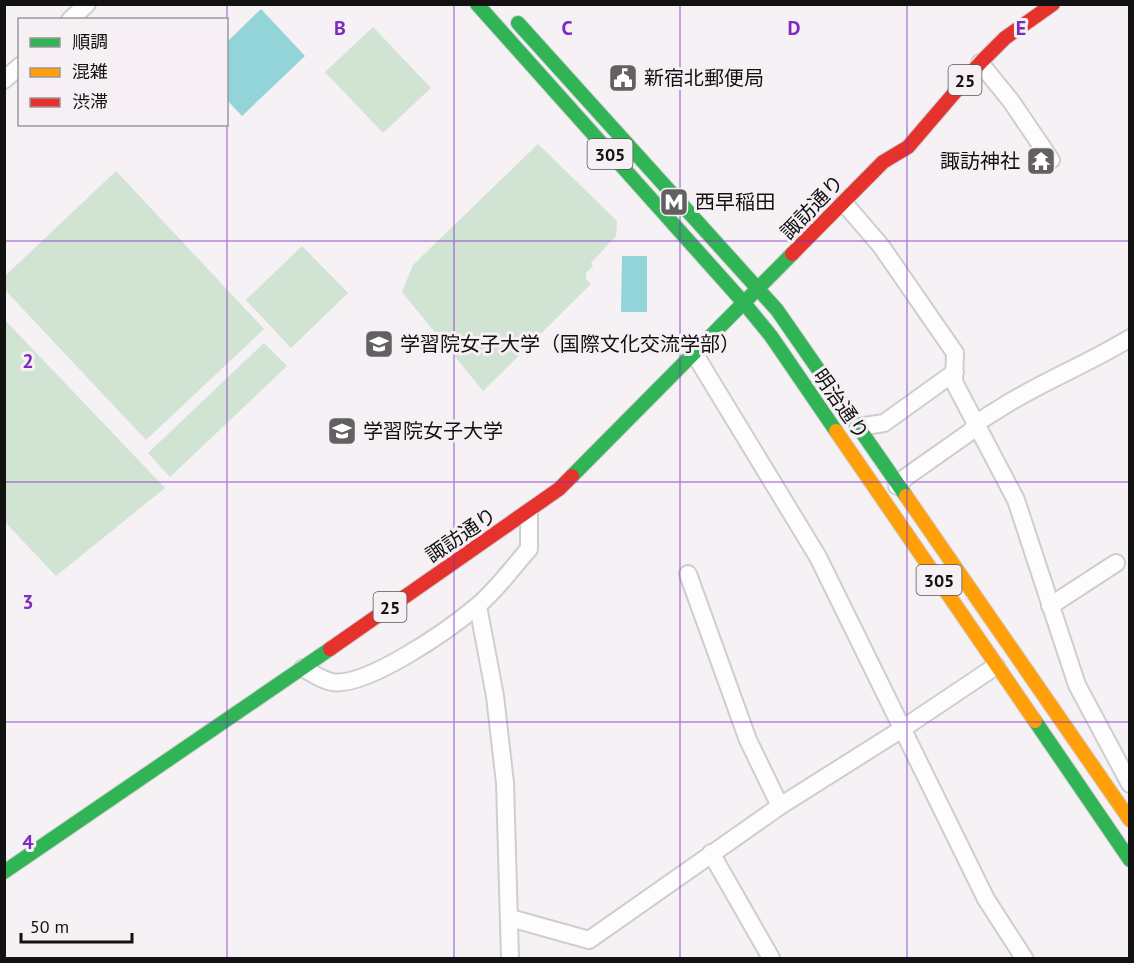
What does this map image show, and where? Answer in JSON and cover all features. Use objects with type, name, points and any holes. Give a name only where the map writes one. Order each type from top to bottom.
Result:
[{"type":"main road","name":"明治通り","points":[[477,4],[771,336],[1130,860]]},
{"type":"main road","name":"諏訪通り","points":[[4,872],[529,512],[576,474],[883,162],[908,147],[980,63],[1005,38],[1053,4]]},
{"type":"main road","name":"明治通り","points":[[509,13],[777,310],[1130,820]]},
{"type":"main road","name":"諏訪通り","points":[[883,162],[895,138]]},
{"type":"street","points":[[72,18],[87,4]]},
{"type":"street","points":[[980,63],[1011,101],[1051,160]]},
{"type":"street","points":[[4,80],[18,68]]},
{"type":"street","points":[[844,203],[881,246],[955,354],[954,382],[1016,500],[1077,685],[1130,784]]},
{"type":"street","points":[[897,486],[906,477],[970,432],[976,423],[1032,388],[1101,356],[1130,338]]},
{"type":"street","points":[[694,353],[818,557],[986,899],[1024,958]]},
{"type":"street","points":[[858,427],[884,423],[955,372]]},
{"type":"street","points":[[303,668],[333,682],[358,679],[415,652],[478,606],[529,549],[529,512]]},
{"type":"street","points":[[1050,606],[1116,563]]},
{"type":"street","points":[[687,574],[748,740],[780,806]]},
{"type":"street","points":[[478,606],[495,696],[505,783],[510,958]]},
{"type":"street","points":[[510,918],[589,940],[780,806],[996,666]]},
{"type":"street","points":[[711,853],[771,958]]},
{"type":"green space","points":[[373,27],[431,88],[383,133],[325,72]]},
{"type":"green space","points":[[538,144],[617,221],[616,236],[591,263],[593,266],[586,273],[586,279],[591,284],[483,391],[402,292],[413,265]]},
{"type":"green space","points":[[116,171],[264,329],[146,440],[5,290],[5,276]]},
{"type":"green space","points":[[302,246],[348,293],[291,348],[246,300]]},
{"type":"green space","points":[[4,319],[165,488],[56,576],[5,522]]},
{"type":"green space","points":[[264,343],[287,366],[170,477],[148,453]]},
{"type":"water","points":[[261,9],[305,56],[242,116],[228,101],[228,41]]},
{"type":"water","points":[[622,256],[647,256],[647,312],[621,312]]},
{"type":"traffic: fast","points":[[477,4],[744,303],[771,336],[836,431]]},
{"type":"traffic: fast","points":[[518,23],[777,310],[906,496]]},
{"type":"traffic: fast","points":[[572,476],[792,254]]},
{"type":"traffic: fast","points":[[4,872],[330,649]]},
{"type":"traffic: fast","points":[[1035,721],[1130,860]]},
{"type":"traffic: slow","points":[[836,431],[1035,721]]},
{"type":"traffic: slow","points":[[906,496],[1130,820]]},
{"type":"traffic: jam","points":[[792,254],[883,162],[908,147],[980,63],[1005,38],[1053,4]]},
{"type":"traffic: jam","points":[[330,649],[559,489],[572,476]]},
{"type":"place","name":"新宿北郵便局","points":[[623,78]]},
{"type":"place","name":"諏訪神社","points":[[1041,161]]},
{"type":"place","name":"西早稲田","points":[[674,202]]},
{"type":"place","name":"学習院女子大学（国際文化交流学部）","points":[[379,344]]},
{"type":"place","name":"学習院女子大学","points":[[342,431]]}]
